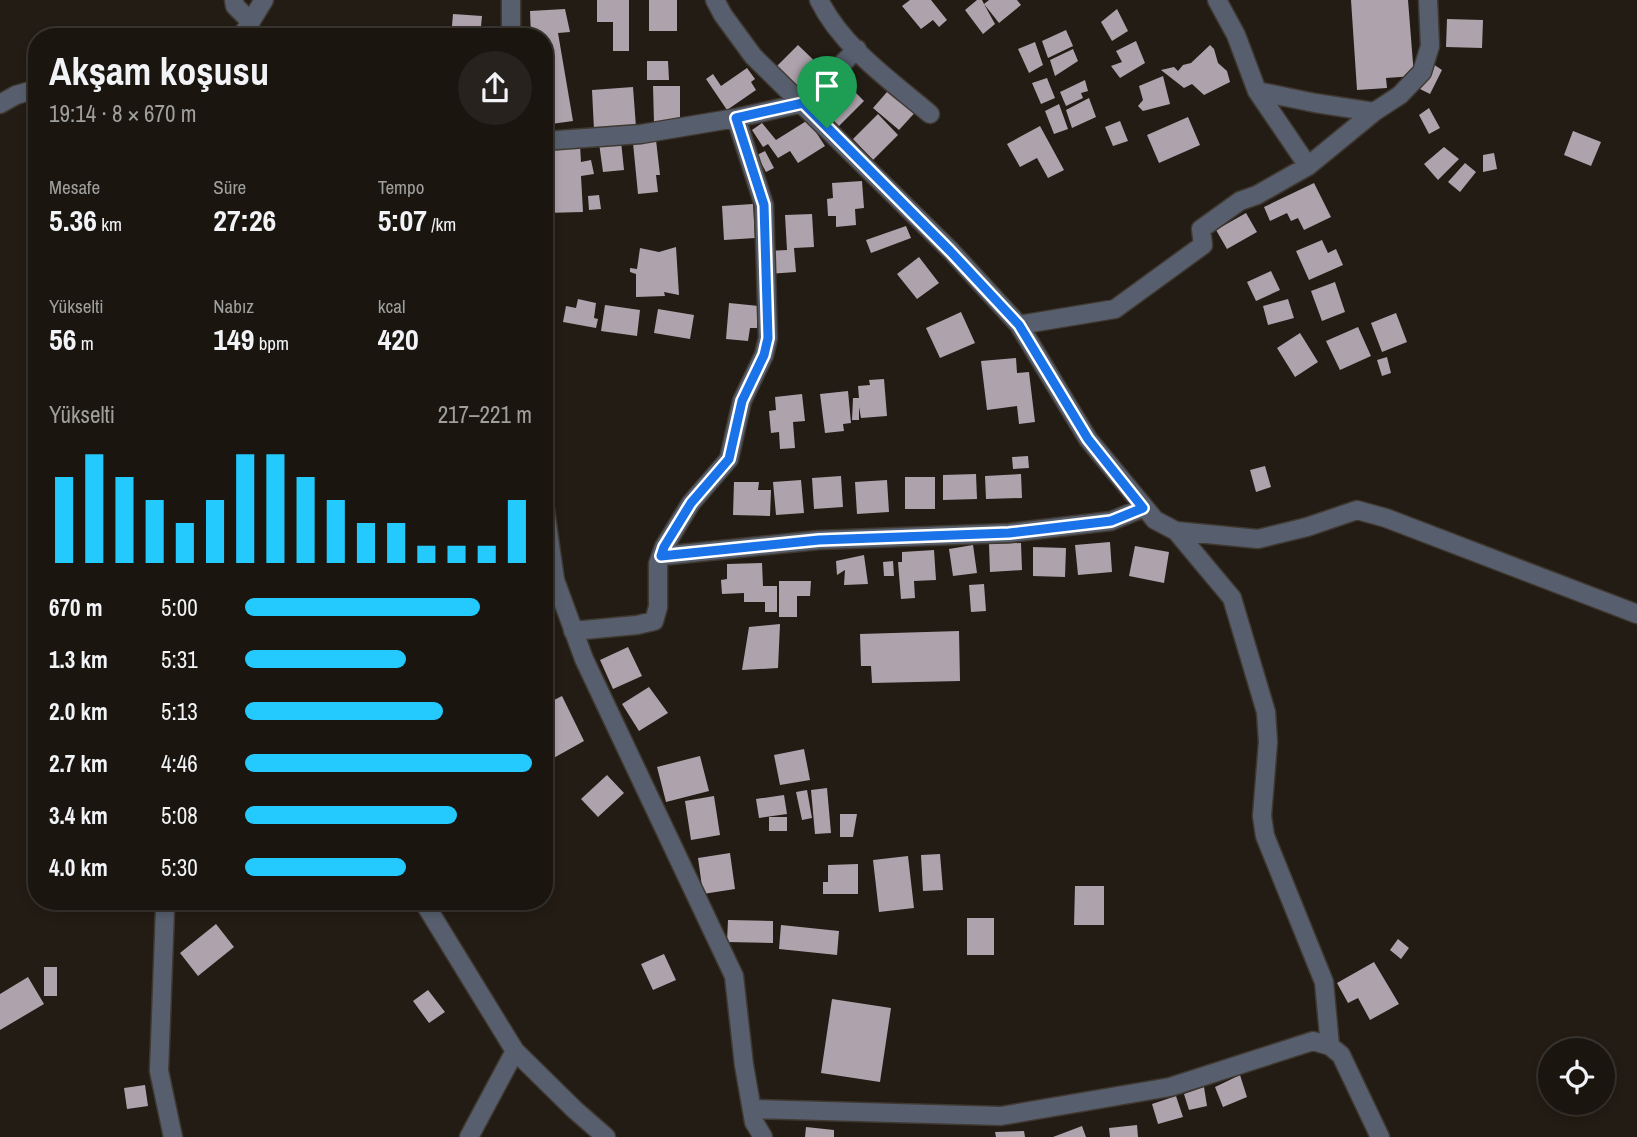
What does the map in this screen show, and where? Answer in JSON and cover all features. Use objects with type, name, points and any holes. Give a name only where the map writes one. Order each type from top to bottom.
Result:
[{"type":"street","points":[[234,0],[246,28]]},
{"type":"street","points":[[247,28],[264,0]]},
{"type":"street","points":[[511,0],[511,28]]},
{"type":"street","points":[[715,0],[753,56],[950,251],[1019,325],[1088,439],[1155,520],[1176,531],[1258,539],[1307,527],[1357,510],[1386,517],[1637,614]]},
{"type":"street","points":[[819,0],[857,50],[930,114]]},
{"type":"street","points":[[1217,0],[1236,35],[1257,91],[1308,166]]},
{"type":"street","points":[[1019,325],[1115,309],[1203,245],[1201,229],[1240,201],[1257,195],[1308,166],[1400,94],[1422,72],[1430,46],[1428,0]]},
{"type":"street","points":[[553,140],[641,134],[736,118],[803,103],[857,50]]},
{"type":"street","points":[[1257,91],[1374,112]]},
{"type":"street","points":[[0,104],[28,92]]},
{"type":"street","points":[[573,631],[654,621],[658,607],[658,564],[664,547],[691,503],[729,459],[742,401],[764,355],[768,338],[764,205],[736,118]]},
{"type":"street","points":[[661,556],[819,540],[1009,533],[1111,521],[1143,508]]},
{"type":"street","points":[[1176,531],[1232,598],[1266,712],[1268,742],[1262,817],[1265,836],[1324,982],[1330,1046]]},
{"type":"street","points":[[553,570],[584,659],[734,976],[754,1122],[763,1137]]},
{"type":"street","points":[[165,910],[159,1071],[173,1137]]},
{"type":"street","points":[[429,910],[515,1051],[606,1137]]},
{"type":"street","points":[[752,1110],[1001,1116],[1170,1087],[1313,1041],[1330,1046],[1341,1055],[1380,1137]]},
{"type":"street","points":[[469,1137],[515,1051]]},
{"type":"building","points":[[597,0],[629,0],[629,51],[613,51],[613,22],[597,22]]},
{"type":"building","points":[[649,0],[677,0],[677,31],[649,31]]},
{"type":"building","points":[[910,0],[931,0],[947,20],[939,27],[933,20],[921,29],[902,6]]},
{"type":"building","points":[[977,0],[982,0],[995,24],[983,34],[965,10]]},
{"type":"building","points":[[989,0],[1017,0],[1021,5],[999,23],[984,4]]},
{"type":"building","points":[[1351,0],[1408,0],[1414,76],[1386,78],[1387,88],[1357,90]]},
{"type":"building","points":[[565,9],[570,32],[558,33],[573,121],[553,124],[553,28],[531,28],[530,11]]},
{"type":"building","points":[[1117,9],[1128,31],[1112,41],[1101,22]]},
{"type":"building","points":[[453,14],[482,16],[481,28],[452,28]]},
{"type":"building","points":[[1447,19],[1483,20],[1482,48],[1446,47]]},
{"type":"building","points":[[1066,30],[1073,46],[1048,58],[1042,41]]},
{"type":"building","points":[[1136,41],[1145,63],[1120,78],[1111,66],[1122,62],[1116,51]]},
{"type":"building","points":[[1035,42],[1043,65],[1029,73],[1018,49]]},
{"type":"building","points":[[798,45],[824,70],[799,95],[773,70]]},
{"type":"building","points":[[1210,45],[1218,63],[1227,71],[1230,82],[1204,95],[1192,84],[1184,88],[1161,70],[1174,67],[1178,71]]},
{"type":"building","points":[[1073,49],[1078,61],[1055,76],[1050,60]]},
{"type":"building","points":[[647,61],[668,61],[669,80],[647,80]]},
{"type":"building","points":[[1433,64],[1442,70],[1430,94],[1416,87]]},
{"type":"building","points":[[747,68],[755,79],[751,82],[756,90],[727,110],[706,79],[713,74],[721,86]]},
{"type":"building","points":[[839,76],[864,101],[839,126],[814,101]]},
{"type":"building","points":[[1163,76],[1170,104],[1143,111],[1138,106],[1143,100],[1139,86]]},
{"type":"building","points":[[1047,78],[1055,98],[1041,104],[1032,83]]},
{"type":"building","points":[[1085,80],[1088,91],[1081,93],[1083,98],[1066,106],[1060,92]]},
{"type":"building","points":[[894,84],[920,107],[899,130],[873,108]]},
{"type":"building","points":[[653,86],[680,86],[680,123],[654,123]]},
{"type":"building","points":[[633,87],[636,127],[594,130],[592,90]]},
{"type":"building","points":[[1089,98],[1096,117],[1072,128],[1066,110]]},
{"type":"building","points":[[1059,104],[1068,129],[1054,134],[1045,111]]},
{"type":"building","points":[[1429,108],[1440,128],[1429,134],[1419,115]]},
{"type":"building","points":[[878,114],[898,135],[873,160],[853,139]]},
{"type":"building","points":[[1188,117],[1200,145],[1159,163],[1147,135]]},
{"type":"building","points":[[808,120],[825,146],[798,163],[790,151],[778,158],[768,144],[763,147],[752,130],[762,123],[776,140]]},
{"type":"building","points":[[1120,121],[1128,141],[1113,146],[1105,127]]},
{"type":"building","points":[[1040,126],[1064,170],[1048,178],[1037,158],[1020,167],[1007,144]]},
{"type":"building","points":[[1573,131],[1601,142],[1591,166],[1564,155]]},
{"type":"building","points":[[656,140],[660,175],[656,175],[658,192],[638,194],[633,143]]},
{"type":"building","points":[[621,141],[624,170],[603,172],[599,143]]},
{"type":"building","points":[[580,145],[581,162],[591,160],[594,174],[581,176],[583,212],[553,213],[553,146]]},
{"type":"building","points":[[1444,147],[1459,159],[1438,180],[1424,164]]},
{"type":"building","points":[[765,151],[774,168],[766,172],[757,155]]},
{"type":"building","points":[[1494,153],[1497,169],[1483,172],[1483,155]]},
{"type":"building","points":[[1465,163],[1476,172],[1460,192],[1448,182]]},
{"type":"building","points":[[862,181],[864,208],[855,209],[856,225],[836,227],[836,216],[828,216],[827,199],[833,198],[832,183]]},
{"type":"building","points":[[1314,183],[1331,217],[1304,230],[1298,218],[1291,221],[1287,213],[1270,221],[1264,207]]},
{"type":"building","points":[[599,195],[601,209],[589,210],[588,196]]},
{"type":"building","points":[[753,204],[755,238],[724,240],[722,206]]},
{"type":"building","points":[[1246,213],[1257,232],[1227,249],[1216,230]]},
{"type":"building","points":[[812,214],[814,247],[794,248],[796,272],[768,274],[767,251],[787,250],[785,215]]},
{"type":"building","points":[[906,226],[911,238],[871,253],[866,240]]},
{"type":"building","points":[[1322,240],[1328,253],[1336,249],[1343,265],[1309,280],[1296,251]]},
{"type":"building","points":[[676,247],[679,295],[664,292],[665,296],[636,297],[636,274],[630,272],[630,268],[637,269],[640,248],[659,252]]},
{"type":"building","points":[[919,257],[939,283],[917,299],[897,274]]},
{"type":"building","points":[[1271,271],[1280,290],[1256,301],[1247,282]]},
{"type":"building","points":[[1335,282],[1345,312],[1322,321],[1311,291]]},
{"type":"building","points":[[578,299],[596,303],[596,328],[563,322],[566,306],[576,308]]},
{"type":"building","points":[[1288,299],[1294,318],[1268,325],[1263,306]]},
{"type":"building","points":[[729,303],[759,306],[757,328],[750,328],[748,341],[726,339]]},
{"type":"building","points":[[605,305],[640,310],[637,336],[601,331]]},
{"type":"building","points":[[658,309],[694,315],[690,339],[654,333]]},
{"type":"building","points":[[961,312],[975,343],[940,358],[926,328]]},
{"type":"building","points":[[1396,313],[1407,342],[1382,352],[1371,323]]},
{"type":"building","points":[[1358,327],[1371,356],[1340,370],[1326,341]]},
{"type":"building","points":[[1300,333],[1318,362],[1295,377],[1277,348]]},
{"type":"building","points":[[1387,357],[1391,373],[1382,376],[1377,360]]},
{"type":"building","points":[[1016,358],[1017,373],[1029,372],[1035,422],[1019,424],[1017,406],[987,410],[981,361]]},
{"type":"building","points":[[884,379],[887,416],[861,418],[859,407],[859,420],[852,420],[853,398],[859,398],[858,386],[870,385],[869,380]]},
{"type":"building","points":[[848,391],[851,423],[843,424],[844,431],[825,433],[820,394]]},
{"type":"building","points":[[802,394],[805,421],[793,422],[795,448],[780,449],[779,432],[771,433],[769,411],[776,410],[775,397]]},
{"type":"building","points":[[1028,456],[1029,468],[1013,469],[1012,457]]},
{"type":"building","points":[[1265,466],[1271,487],[1256,492],[1250,470]]},
{"type":"building","points":[[976,474],[977,499],[943,500],[943,475]]},
{"type":"building","points":[[1021,474],[1022,498],[986,499],[985,476]]},
{"type":"building","points":[[841,476],[843,507],[814,509],[812,478]]},
{"type":"building","points":[[905,477],[935,477],[935,509],[905,509]]},
{"type":"building","points":[[801,480],[804,513],[776,515],[773,482]]},
{"type":"building","points":[[887,480],[889,512],[857,514],[855,482]]},
{"type":"building","points":[[734,482],[759,482],[758,490],[771,490],[770,516],[733,515]]},
{"type":"building","points":[[1110,542],[1112,572],[1078,575],[1075,545]]},
{"type":"building","points":[[1021,543],[1022,570],[990,572],[989,544]]},
{"type":"building","points":[[973,545],[977,573],[953,576],[949,549]]},
{"type":"building","points":[[1135,546],[1169,552],[1164,583],[1129,576]]},
{"type":"building","points":[[1033,547],[1066,548],[1065,577],[1033,576]]},
{"type":"building","points":[[934,550],[936,580],[914,581],[915,598],[901,599],[898,562],[902,562],[902,552]]},
{"type":"building","points":[[864,555],[868,584],[844,585],[845,570],[837,575],[836,561]]},
{"type":"building","points":[[893,561],[894,576],[884,576],[883,562]]},
{"type":"building","points":[[762,563],[763,586],[777,586],[777,612],[765,612],[765,602],[744,602],[744,593],[722,594],[721,580],[727,579],[727,564]]},
{"type":"building","points":[[779,581],[811,581],[810,596],[797,596],[797,617],[779,617]]},
{"type":"building","points":[[984,584],[986,611],[971,612],[969,585]]},
{"type":"building","points":[[780,624],[778,668],[742,670],[749,627]]},
{"type":"building","points":[[959,631],[960,681],[872,683],[871,666],[861,666],[860,634]]},
{"type":"building","points":[[628,647],[642,676],[613,689],[600,660]]},
{"type":"building","points":[[649,687],[668,713],[639,731],[622,704]]},
{"type":"building","points":[[562,696],[584,741],[553,758],[553,700]]},
{"type":"building","points":[[804,749],[810,780],[780,785],[774,755]]},
{"type":"building","points":[[700,756],[709,791],[666,802],[657,767]]},
{"type":"building","points":[[607,775],[624,793],[598,817],[581,799]]},
{"type":"building","points":[[827,788],[831,833],[815,834],[811,790]]},
{"type":"building","points":[[807,790],[812,818],[802,820],[796,792]]},
{"type":"building","points":[[784,795],[787,814],[759,818],[756,799]]},
{"type":"building","points":[[714,796],[720,835],[691,840],[685,801]]},
{"type":"building","points":[[840,814],[857,814],[853,837],[840,837]]},
{"type":"building","points":[[769,817],[787,817],[787,831],[769,831]]},
{"type":"building","points":[[730,853],[735,889],[703,894],[698,858]]},
{"type":"building","points":[[940,854],[943,890],[923,891],[921,855]]},
{"type":"building","points":[[908,856],[914,908],[879,912],[873,860]]},
{"type":"building","points":[[858,864],[858,894],[823,894],[823,882],[828,882],[828,865]]},
{"type":"building","points":[[1075,886],[1104,886],[1104,925],[1074,925]]},
{"type":"building","points":[[967,918],[994,918],[994,955],[967,955]]},
{"type":"building","points":[[728,920],[773,921],[773,943],[727,942]]},
{"type":"building","points":[[216,924],[234,947],[198,976],[180,953]]},
{"type":"building","points":[[781,925],[839,931],[837,955],[779,949]]},
{"type":"building","points":[[1398,939],[1409,948],[1401,959],[1390,950]]},
{"type":"building","points":[[664,954],[676,980],[653,990],[641,964]]},
{"type":"building","points":[[1374,962],[1399,1004],[1370,1020],[1358,998],[1348,1003],[1337,983]]},
{"type":"building","points":[[44,967],[57,967],[57,996],[44,996]]},
{"type":"building","points":[[28,977],[44,1004],[0,1030],[0,994]]},
{"type":"building","points":[[428,990],[445,1012],[429,1023],[413,1001]]},
{"type":"building","points":[[832,999],[891,1008],[880,1082],[821,1073]]},
{"type":"building","points":[[1240,1075],[1247,1097],[1223,1107],[1215,1087]]},
{"type":"building","points":[[145,1085],[148,1106],[127,1109],[124,1088]]},
{"type":"building","points":[[1204,1087],[1207,1106],[1189,1110],[1184,1094]]},
{"type":"building","points":[[1176,1096],[1183,1117],[1158,1124],[1152,1104]]},
{"type":"building","points":[[1137,1125],[1138,1137],[1110,1137],[1109,1128]]},
{"type":"building","points":[[1082,1126],[1086,1137],[1053,1137]]},
{"type":"building","points":[[806,1127],[834,1130],[834,1137],[805,1137]]},
{"type":"building","points":[[1024,1131],[1025,1137],[996,1137],[995,1132]]},
{"type":"route","points":[[803,103],[827,128],[950,251],[1019,325],[1088,439],[1143,508],[1111,521],[1009,533],[819,540],[661,556],[691,503],[729,459],[742,401],[764,355],[768,338],[764,205],[736,118],[803,103]]}]
